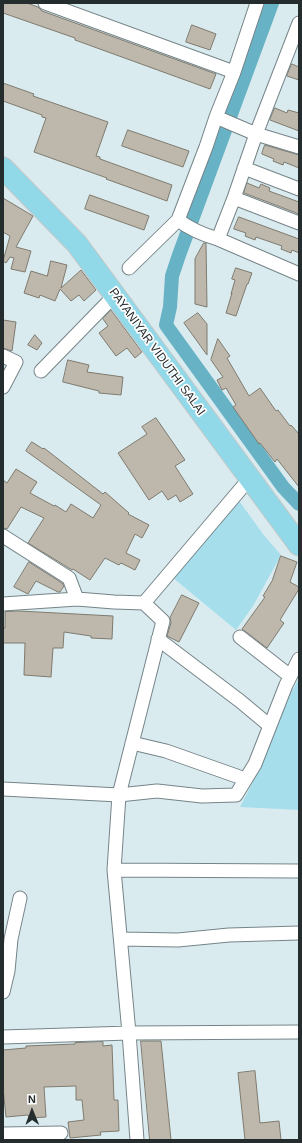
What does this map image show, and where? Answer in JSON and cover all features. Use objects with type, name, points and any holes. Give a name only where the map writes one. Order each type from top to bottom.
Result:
[{"type":"main road","name":"PAYANIYAR VIDUTHI SALAI","points":[[3,168],[77,244],[299,545]]},
{"type":"street","points":[[45,3],[234,72]]},
{"type":"street","points":[[129,268],[182,223],[206,147],[220,118],[257,3]]},
{"type":"street","points":[[213,237],[234,198],[244,168],[252,132],[294,49],[299,23]]},
{"type":"street","points":[[220,118],[252,132],[299,147]]},
{"type":"street","points":[[244,168],[299,189]]},
{"type":"street","points":[[234,198],[299,223]]},
{"type":"street","points":[[182,223],[299,274]]},
{"type":"street","points":[[41,371],[115,295]]},
{"type":"street","points":[[3,356],[16,362],[3,387]]},
{"type":"street","points":[[144,603],[250,478]]},
{"type":"street","points":[[3,536],[69,578],[77,599]]},
{"type":"street","points":[[3,604],[77,599],[144,603],[163,621],[119,795],[114,870],[137,1140]]},
{"type":"street","points":[[240,637],[290,676]]},
{"type":"street","points":[[158,639],[240,701],[270,726]]},
{"type":"street","points":[[3,789],[119,795],[157,791],[202,796],[236,795],[255,764],[290,676],[299,659]]},
{"type":"street","points":[[132,743],[166,752],[245,779]]},
{"type":"street","points":[[114,870],[299,871]]},
{"type":"street","points":[[3,992],[8,971],[11,938],[20,898]]},
{"type":"street","points":[[121,939],[178,940],[229,935],[299,933]]},
{"type":"street","points":[[3,1037],[129,1033],[299,1032]]},
{"type":"street","points":[[3,1134],[61,1133]]},
{"type":"shaded area","points":[[237,498],[263,534],[281,555],[253,606],[236,630],[172,577]]},
{"type":"shaded area","points":[[299,678],[299,810],[240,807],[255,778],[275,730],[280,713]]},
{"type":"building","points":[[3,3],[27,3],[38,7],[42,11],[216,74],[210,89],[75,40],[75,38],[3,13]]},
{"type":"building","points":[[192,25],[216,34],[210,50],[186,42]]},
{"type":"building","points":[[292,64],[299,67],[299,80],[287,76]]},
{"type":"building","points":[[3,83],[34,94],[33,96],[108,122],[96,156],[100,157],[100,159],[172,185],[167,201],[34,152],[46,118],[42,117],[42,115],[3,101]]},
{"type":"building","points":[[275,108],[287,113],[288,110],[299,113],[299,131],[270,120]]},
{"type":"building","points":[[128,130],[189,151],[183,167],[122,146]]},
{"type":"building","points":[[265,145],[299,155],[299,168],[284,162],[283,165],[262,154]]},
{"type":"building","points":[[247,183],[259,188],[261,184],[270,188],[269,191],[299,202],[299,214],[244,193]]},
{"type":"building","points":[[90,195],[149,216],[144,230],[85,209]]},
{"type":"building","points":[[3,198],[33,216],[16,247],[31,251],[25,272],[11,269],[14,258],[10,257],[6,263],[3,261],[10,236],[3,232]]},
{"type":"building","points":[[239,217],[299,239],[299,253],[292,250],[291,253],[281,249],[282,246],[256,237],[255,240],[245,236],[246,233],[234,229]]},
{"type":"building","points":[[204,243],[206,243],[207,307],[195,304],[195,259]]},
{"type":"building","points":[[51,261],[67,265],[61,288],[81,270],[96,290],[84,301],[79,295],[71,301],[60,289],[55,301],[40,295],[39,298],[24,293],[31,271],[47,276]]},
{"type":"building","points":[[236,268],[252,273],[236,316],[226,313],[235,280],[232,279]]},
{"type":"building","points":[[111,310],[142,352],[135,358],[127,348],[116,356],[99,333],[108,326],[103,319]]},
{"type":"building","points":[[198,313],[207,324],[207,355],[184,323]]},
{"type":"building","points":[[3,320],[16,322],[12,351],[3,348]]},
{"type":"building","points":[[35,335],[42,343],[37,350],[28,345]]},
{"type":"building","points":[[218,339],[230,356],[227,358],[249,396],[260,388],[276,411],[278,410],[290,426],[291,425],[299,434],[299,487],[277,459],[275,462],[260,443],[259,444],[233,407],[236,405],[226,388],[222,390],[217,380],[223,377],[211,360]]},
{"type":"building","points":[[68,360],[89,365],[87,372],[123,377],[121,395],[99,393],[99,391],[63,382]]},
{"type":"building","points":[[156,418],[185,460],[175,466],[193,494],[180,502],[176,495],[168,500],[162,491],[149,500],[118,453],[147,434],[142,427]]},
{"type":"building","points":[[32,442],[43,449],[44,448],[103,494],[105,492],[129,513],[128,514],[149,525],[142,538],[135,534],[126,553],[140,560],[135,570],[121,563],[119,565],[105,558],[90,580],[28,543],[44,518],[21,507],[7,529],[3,528],[3,480],[7,483],[16,469],[37,482],[30,493],[66,512],[71,504],[93,518],[101,505],[26,451]]},
{"type":"building","points":[[281,556],[297,562],[290,582],[299,587],[299,589],[280,620],[284,623],[267,648],[242,629],[265,597],[263,596],[272,581]]},
{"type":"building","points":[[29,562],[62,583],[64,586],[60,592],[36,581],[28,594],[14,587]]},
{"type":"building","points":[[182,595],[199,603],[179,642],[167,636],[171,623],[170,618]]},
{"type":"building","points":[[19,611],[113,616],[112,639],[91,638],[91,636],[64,632],[63,648],[53,648],[51,677],[24,675],[25,643],[3,643],[5,612]]},
{"type":"building","points":[[141,1041],[161,1041],[171,1140],[150,1140]]},
{"type":"building","points":[[103,1042],[103,1046],[112,1045],[114,1100],[118,1100],[119,1131],[100,1132],[101,1135],[70,1138],[68,1122],[84,1120],[82,1100],[76,1100],[76,1086],[44,1087],[46,1117],[29,1118],[28,1115],[6,1117],[3,1088],[3,1050],[26,1048],[26,1046]]},
{"type":"building","points":[[255,1071],[260,1123],[279,1121],[281,1140],[245,1140],[238,1073]]},
{"type":"waterway","points":[[272,3],[172,276],[170,307],[166,325],[283,487],[299,504]]}]
